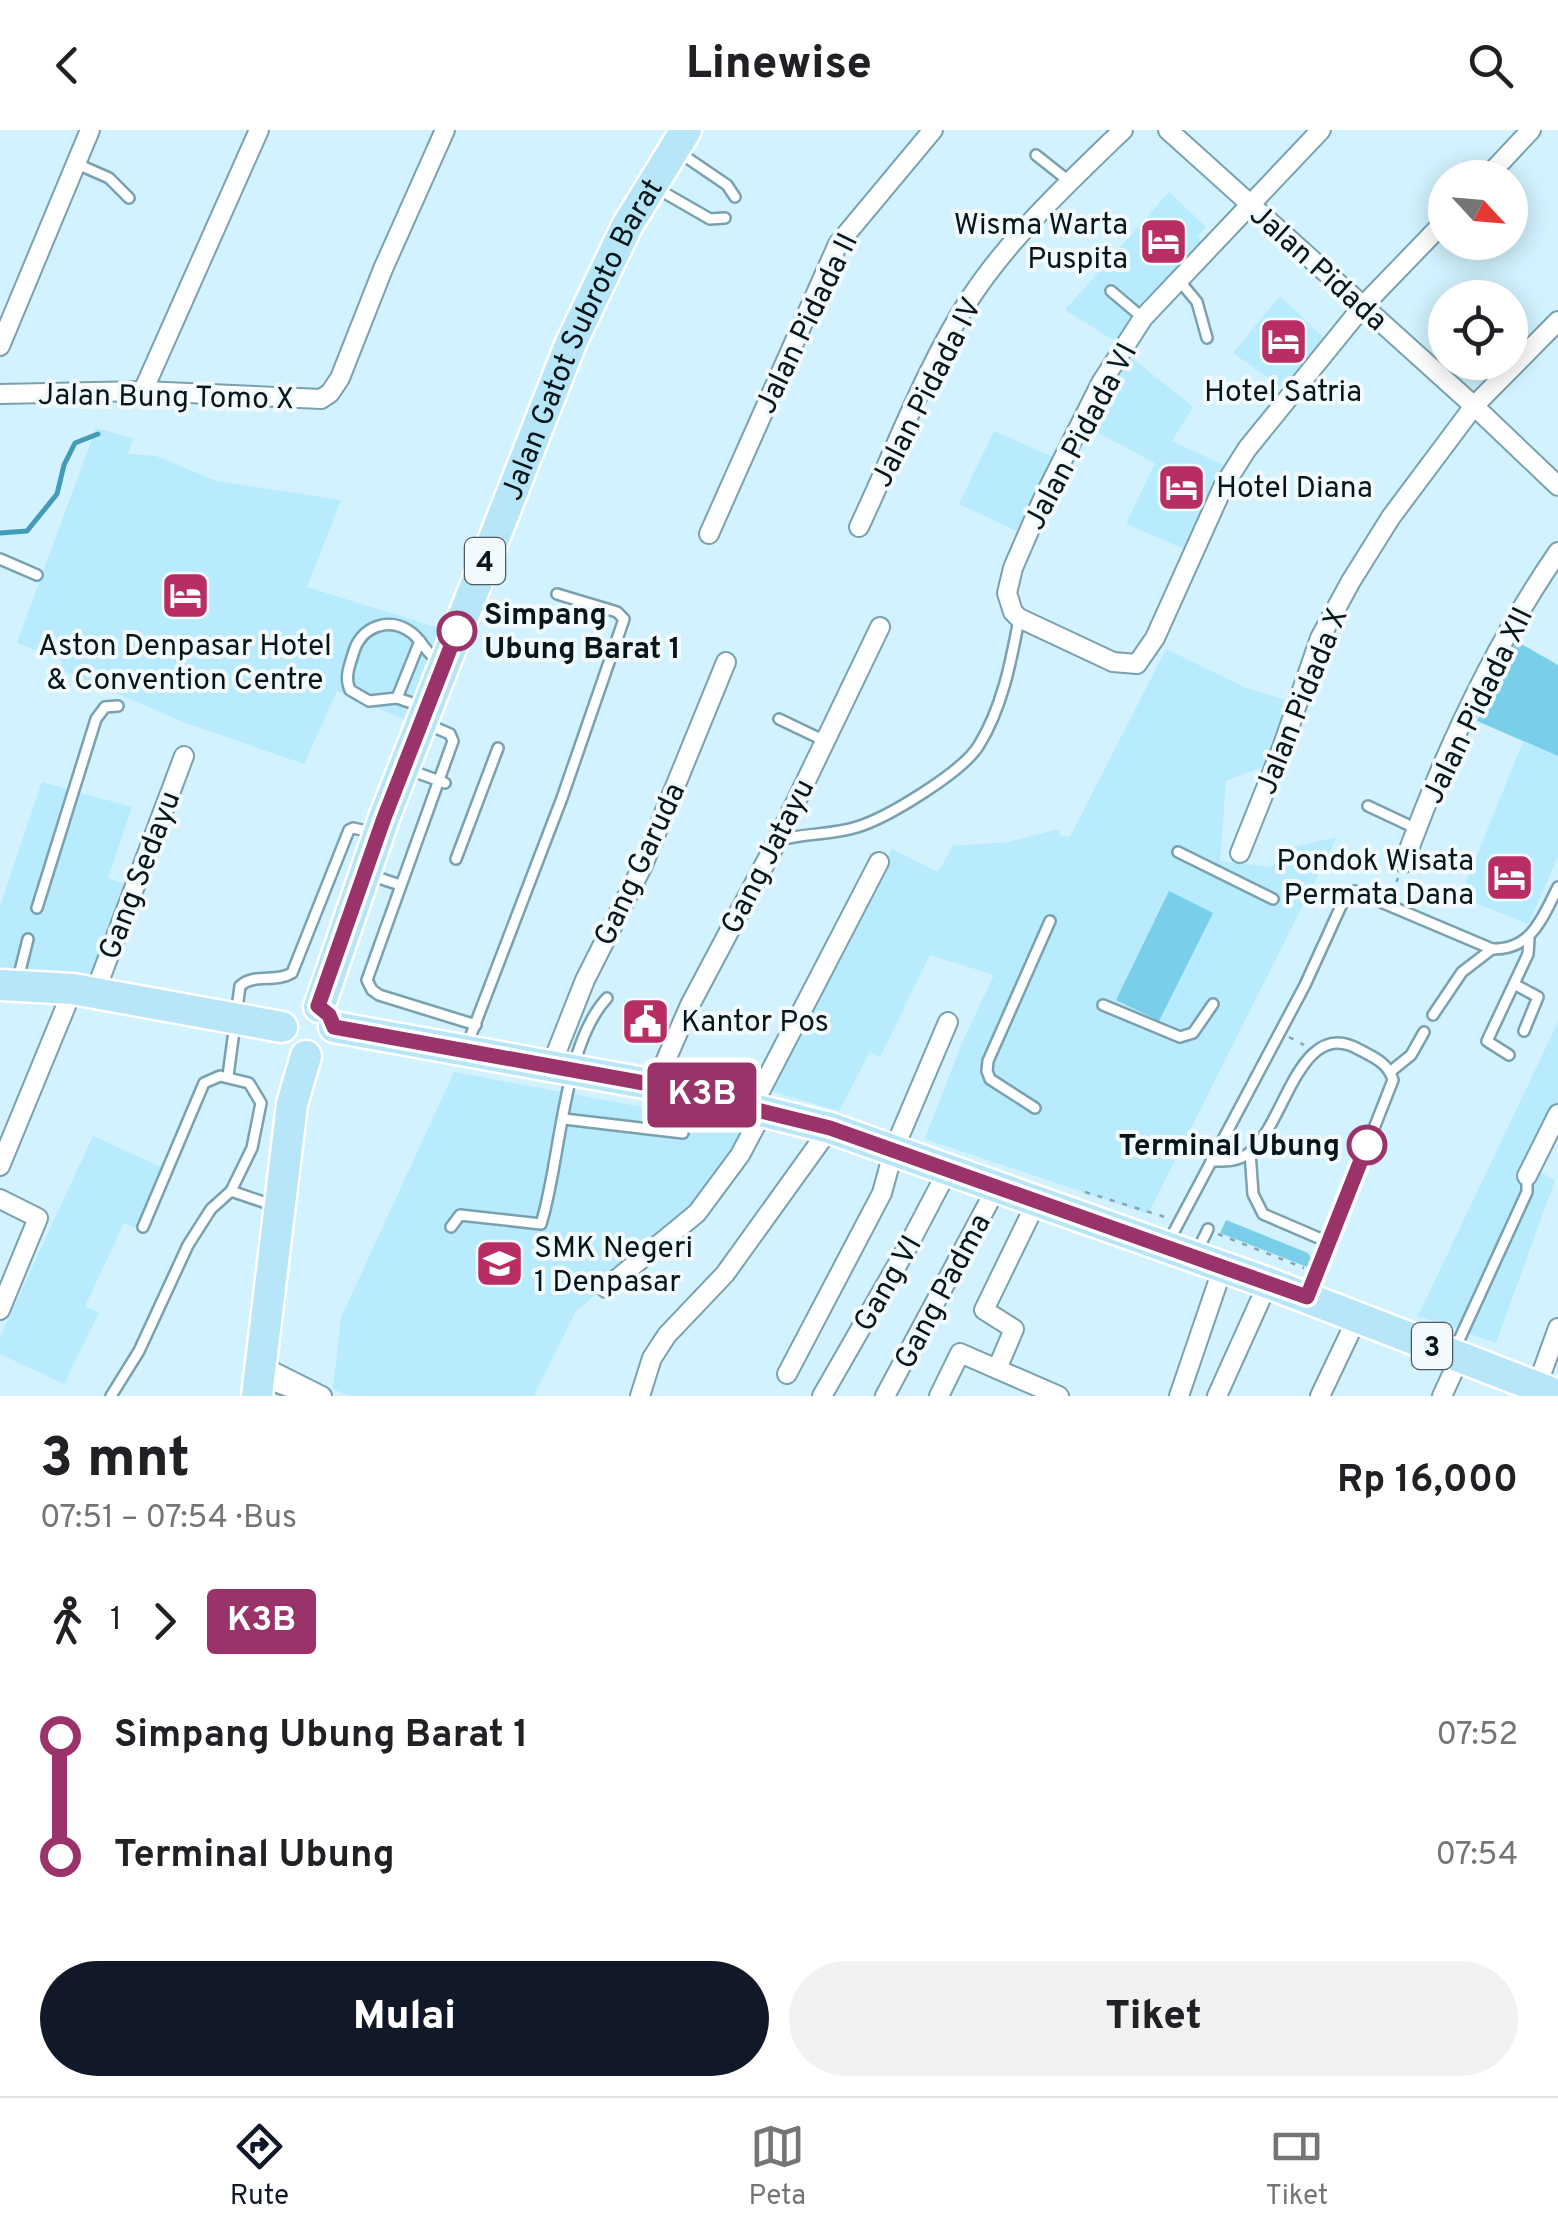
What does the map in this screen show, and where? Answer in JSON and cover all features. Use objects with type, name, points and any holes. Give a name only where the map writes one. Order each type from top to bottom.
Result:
[{"type":"highway","name":"Jalan Gatot Subroto Barat","points":[[326,1017],[378,834],[571,344],[627,226],[680,140]]},
{"type":"highway","points":[[8,985],[84,992],[282,1027]]},
{"type":"highway","points":[[310,1004],[326,1017],[330,1044],[315,1055],[306,1056],[291,1050],[282,1036],[282,1027],[294,1008],[310,1004]]},
{"type":"highway","name":"3","points":[[326,1017],[470,1038],[563,1068],[655,1085],[830,1128],[1038,1200],[1200,1246],[1268,1283],[1311,1285],[1358,1316],[1536,1390]]},
{"type":"highway","points":[[258,1381],[292,1104],[306,1056]]},
{"type":"street","points":[[0,346],[90,130]]},
{"type":"street","points":[[144,391],[259,130]]},
{"type":"street","name":"Jalan Bung Tomo X","points":[[0,394],[144,391],[302,399],[321,398],[330,393],[340,378],[383,269],[446,130]]},
{"type":"street","name":"Jalan Pidada II","points":[[709,534],[838,244],[933,130]]},
{"type":"street","name":"Jalan Pidada IV","points":[[859,527],[948,338],[970,300],[992,268],[1123,130]]},
{"type":"street","name":"Jalan Pidada","points":[[1168,130],[1558,486]]},
{"type":"street","name":"Jalan Pidada VI","points":[[1020,618],[1013,612],[1007,594],[1013,568],[1102,382],[1143,318],[1321,130]]},
{"type":"street","points":[[1503,160],[1532,130]]},
{"type":"street","points":[[1020,618],[1128,665],[1145,657],[1223,486],[1246,449],[1363,306],[1428,239]]},
{"type":"street","name":"Jalan Pidada X","points":[[1240,853],[1320,638],[1391,517],[1474,406],[1558,321]]},
{"type":"street","name":"Jalan Pidada XII","points":[[1404,863],[1472,702],[1558,552]]},
{"type":"street","name":"Gang Jatayu","points":[[655,1085],[690,1005],[778,841],[880,627]]},
{"type":"street","name":"Gang Garuda","points":[[563,1068],[585,980],[643,865],[726,662]]},
{"type":"street","name":"Gang Sedayu","points":[[0,1166],[84,992],[184,756]]},
{"type":"street","points":[[606,1288],[696,1214],[740,1154],[878,862]]},
{"type":"street","name":"Gang VI","points":[[787,1374],[882,1193],[894,1149],[948,1022]]},
{"type":"street","points":[[1527,1176],[1558,1114]]},
{"type":"street","points":[[640,1396],[652,1358],[667,1335],[725,1274],[830,1128]]},
{"type":"street","name":"Gang VI","points":[[822,1396],[949,1168]]},
{"type":"street","name":"Gang Padma","points":[[885,1396],[998,1185]]},
{"type":"street","points":[[0,1199],[38,1218],[0,1310]]},
{"type":"street","points":[[998,1370],[1014,1329],[984,1310],[1038,1200]]},
{"type":"street","points":[[1179,1396],[1200,1246]]},
{"type":"street","points":[[1217,1396],[1268,1283]]},
{"type":"street","points":[[1320,1396],[1358,1316]]},
{"type":"street","points":[[1536,1390],[1558,1328]]},
{"type":"street","points":[[939,1396],[960,1354],[1039,1392],[1059,1396]]},
{"type":"street","points":[[1442,1396],[1456,1356]]},
{"type":"street","points":[[258,1381],[322,1396]]},
{"type":"lane","points":[[680,140],[734,197]]},
{"type":"lane","points":[[1036,155],[1070,182]]},
{"type":"lane","points":[[75,163],[109,178],[129,198]]},
{"type":"lane","points":[[651,184],[710,218],[724,218]]},
{"type":"lane","points":[[1178,280],[1197,302],[1207,338]]},
{"type":"lane","points":[[1111,291],[1143,318]]},
{"type":"lane","points":[[0,559],[37,575]]},
{"type":"lane","points":[[444,664],[433,658],[413,634],[392,624],[370,628],[357,641],[348,671],[350,690],[370,701],[396,698],[453,737],[442,782],[367,980],[379,995],[470,1038],[562,798],[624,619],[617,612],[557,594]]},
{"type":"lane","points":[[778,841],[873,822],[898,810],[978,748],[997,706],[1020,618]]},
{"type":"lane","points":[[396,698],[420,641]]},
{"type":"lane","points":[[37,908],[96,719],[105,706],[118,706]]},
{"type":"lane","points":[[779,719],[825,742]]},
{"type":"lane","points":[[456,859],[477,794],[498,748]]},
{"type":"lane","points":[[404,768],[442,782]]},
{"type":"lane","points":[[1368,806],[1417,828]]},
{"type":"lane","points":[[228,1076],[244,982],[292,973],[349,830],[378,834]]},
{"type":"lane","points":[[1178,852],[1273,899]]},
{"type":"lane","points":[[365,874],[400,885]]},
{"type":"lane","points":[[1200,1246],[1212,1161],[1346,895],[1355,892],[1492,949],[1512,947],[1529,939],[1554,907],[1558,887]]},
{"type":"lane","points":[[1035,1108],[990,1078],[987,1071],[988,1060],[1050,921]]},
{"type":"lane","points":[[8,985],[28,938]]},
{"type":"lane","points":[[1509,1054],[1488,1041],[1528,954],[1529,939]]},
{"type":"lane","points":[[1433,1014],[1462,972],[1492,949]]},
{"type":"lane","points":[[1514,984],[1538,997],[1524,1030]]},
{"type":"lane","points":[[451,1228],[460,1214],[541,1224],[564,1118],[563,1068],[607,998]]},
{"type":"lane","points":[[1103,1005],[1180,1037],[1194,1034],[1213,1004]]},
{"type":"lane","points":[[1390,1072],[1411,1055],[1424,1032]]},
{"type":"lane","points":[[1212,1161],[1234,1161],[1250,1152],[1272,1124],[1315,1050],[1342,1042],[1384,1064],[1393,1080],[1311,1285]]},
{"type":"lane","points":[[111,1396],[139,1351],[188,1244],[211,1208],[231,1191],[252,1148],[261,1103],[249,1082],[220,1076],[204,1083],[143,1226]]},
{"type":"lane","points":[[564,1118],[683,1133]]},
{"type":"lane","points":[[1250,1152],[1253,1194],[1262,1214],[1328,1242]]},
{"type":"lane","points":[[1456,1356],[1528,1192],[1527,1176]]},
{"type":"lane","points":[[231,1191],[277,1207]]},
{"type":"lane","points":[[258,1381],[299,1396]]},
{"type":"path","points":[[1388,906],[1404,863]]},
{"type":"path","points":[[1280,1032],[1315,1050]]},
{"type":"path","points":[[1200,1246],[1311,1285]]},
{"type":"shaded area","points":[[1169,192],[1206,227],[1197,237],[1205,244],[1118,343],[1065,310]]},
{"type":"shaded area","name":"Hotel Satria","points":[[1280,296],[1326,340],[1284,389],[1233,353]]},
{"type":"shaded area","points":[[1131,357],[1193,407],[1172,441],[1228,467],[1191,552],[1126,524],[1155,463],[1089,428],[1117,374]]},
{"type":"shaded area","name":"Aston Denpasar Hotel & Convention Centre","points":[[96,428],[133,438],[128,454],[156,456],[217,481],[341,500],[307,587],[445,630],[408,721],[337,691],[304,764],[183,722],[62,670],[61,660],[17,643]]},
{"type":"shaded area","points":[[994,431],[1060,460],[1024,534],[959,504]]},
{"type":"shaded area","points":[[1516,641],[1558,665],[1558,756],[1477,721]]},
{"type":"shaded area","points":[[1166,649],[1246,688],[1293,702],[1272,763],[1226,781],[1220,861],[1272,867],[1281,850],[1337,837],[1148,1214],[925,1139],[961,1045],[994,975],[930,955],[880,1057],[870,1052],[839,1111],[767,1090],[892,849],[938,872],[953,846],[1008,842],[1059,829],[1060,836],[1070,837]]},
{"type":"shaded area","name":"Pondok Wisata Permata Dana","points":[[1523,742],[1558,756],[1558,857],[1528,924],[1460,897]]},
{"type":"shaded area","points":[[42,782],[132,807],[108,878],[138,888],[109,975],[0,968],[0,906]]},
{"type":"shaded area","points":[[1169,891],[1213,913],[1159,1021],[1116,1000]]},
{"type":"shaded area","points":[[1558,1022],[1558,1109],[1530,1167],[1555,1180],[1496,1343],[1418,1316]]},
{"type":"shaded area","name":"SMK Negeri 1 Denpasar","points":[[454,1072],[749,1127],[688,1218],[576,1311],[534,1396],[349,1396],[333,1389],[341,1318]]},
{"type":"shaded area","points":[[93,1136],[172,1172],[147,1233],[124,1223],[85,1306],[99,1313],[64,1384],[0,1354],[0,1337]]},
{"type":"shaded area","points":[[1226,1220],[1308,1253],[1311,1258],[1307,1267],[1220,1233]]},
{"type":"waterway","points":[[0,533],[27,531],[57,494],[64,465],[75,443],[98,434]]},
{"type":"bus line","name":"K3B","points":[[457,631],[384,818],[318,1006],[329,1015],[334,1027],[655,1085],[830,1128],[1307,1297],[1367,1145]]},
{"type":"place","name":"Wisma Warta Puspita","points":[[1163,241]]},
{"type":"place","name":"Hotel Satria","points":[[1283,342]]},
{"type":"place","name":"Hotel Diana","points":[[1181,487]]},
{"type":"place","name":"Aston Denpasar Hotel & Convention Centre","points":[[185,596]]},
{"type":"place","name":"Simpang Ubung Barat 1","points":[[457,631]]},
{"type":"place","name":"Pondok Wisata Permata Dana","points":[[1509,877]]},
{"type":"place","name":"Kantor Pos","points":[[646,1021]]},
{"type":"place","name":"Terminal Ubung","points":[[1367,1145]]},
{"type":"place","name":"SMK Negeri 1 Denpasar","points":[[499,1264]]}]
